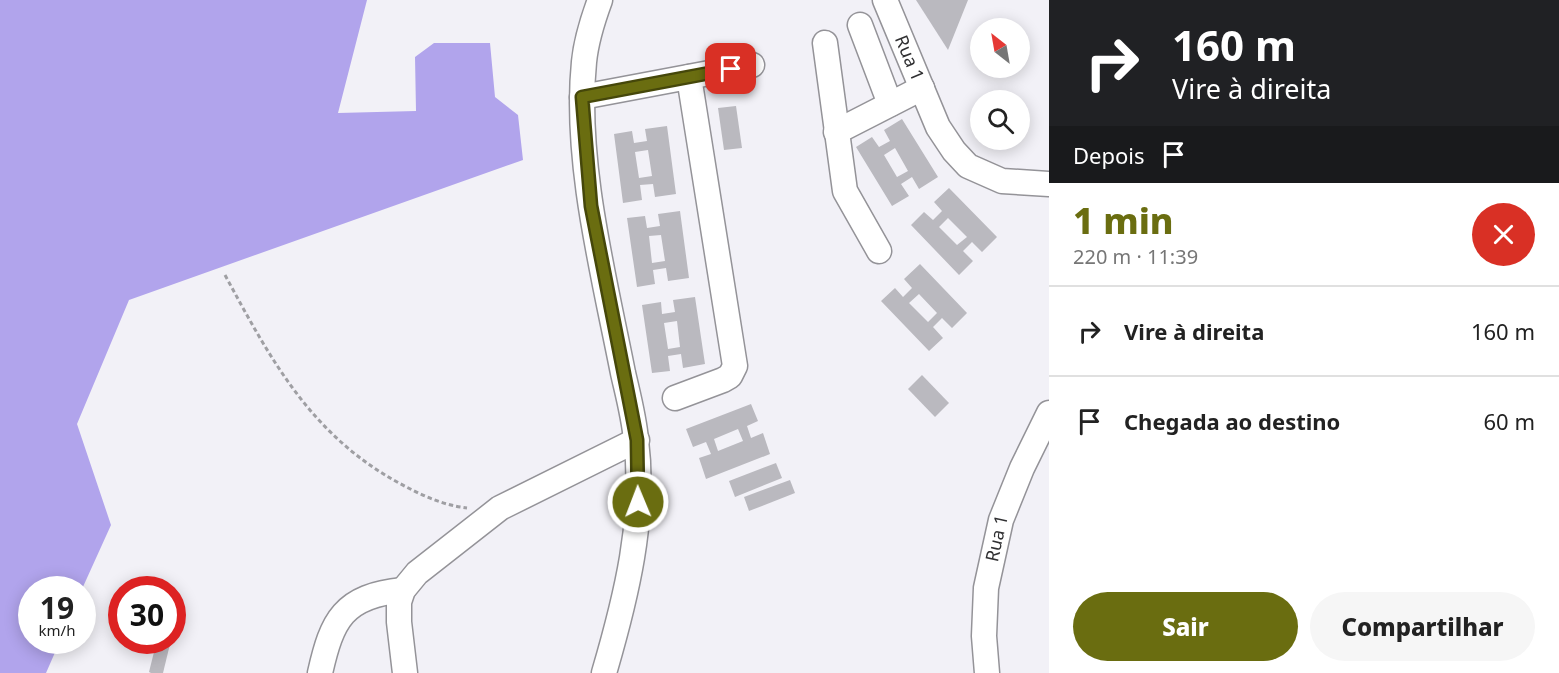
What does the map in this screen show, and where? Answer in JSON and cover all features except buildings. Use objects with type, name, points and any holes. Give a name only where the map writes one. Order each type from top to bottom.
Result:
[{"type":"street","points":[[600,0],[584,60],[582,97],[591,206],[637,440],[638,502],[632,563],[604,673]]},
{"type":"street","name":"Rua 1","points":[[885,0],[938,127],[954,151],[968,166],[1002,181],[1049,184]]},
{"type":"street","points":[[860,25],[890,104]]},
{"type":"street","points":[[825,43],[845,190],[879,251]]},
{"type":"street","points":[[582,97],[752,65]]},
{"type":"street","points":[[675,398],[723,380],[730,375],[735,366],[689,77]]},
{"type":"street","points":[[836,132],[922,88]]},
{"type":"street","name":"Rua 1","points":[[987,673],[984,636],[986,588],[1001,520],[1022,468],[1049,413]]},
{"type":"street","points":[[405,673],[399,602],[403,590],[417,573],[500,508],[637,440]]},
{"type":"street","points":[[320,673],[335,623],[345,612],[359,601],[403,590]]},
{"type":"path","points":[[225,275],[263,345],[293,390],[323,426],[343,445],[381,474],[428,498],[464,508],[500,508]]},
{"type":"shaded area","points":[[0,0],[367,0],[338,113],[416,111],[415,57],[434,43],[490,43],[495,97],[518,115],[523,160],[129,300],[77,424],[111,525],[88,576],[18,576],[18,654],[54,654],[46,673],[0,673]]},
{"type":"route","points":[[638,502],[637,440],[591,206],[582,97],[731,69]]}]
